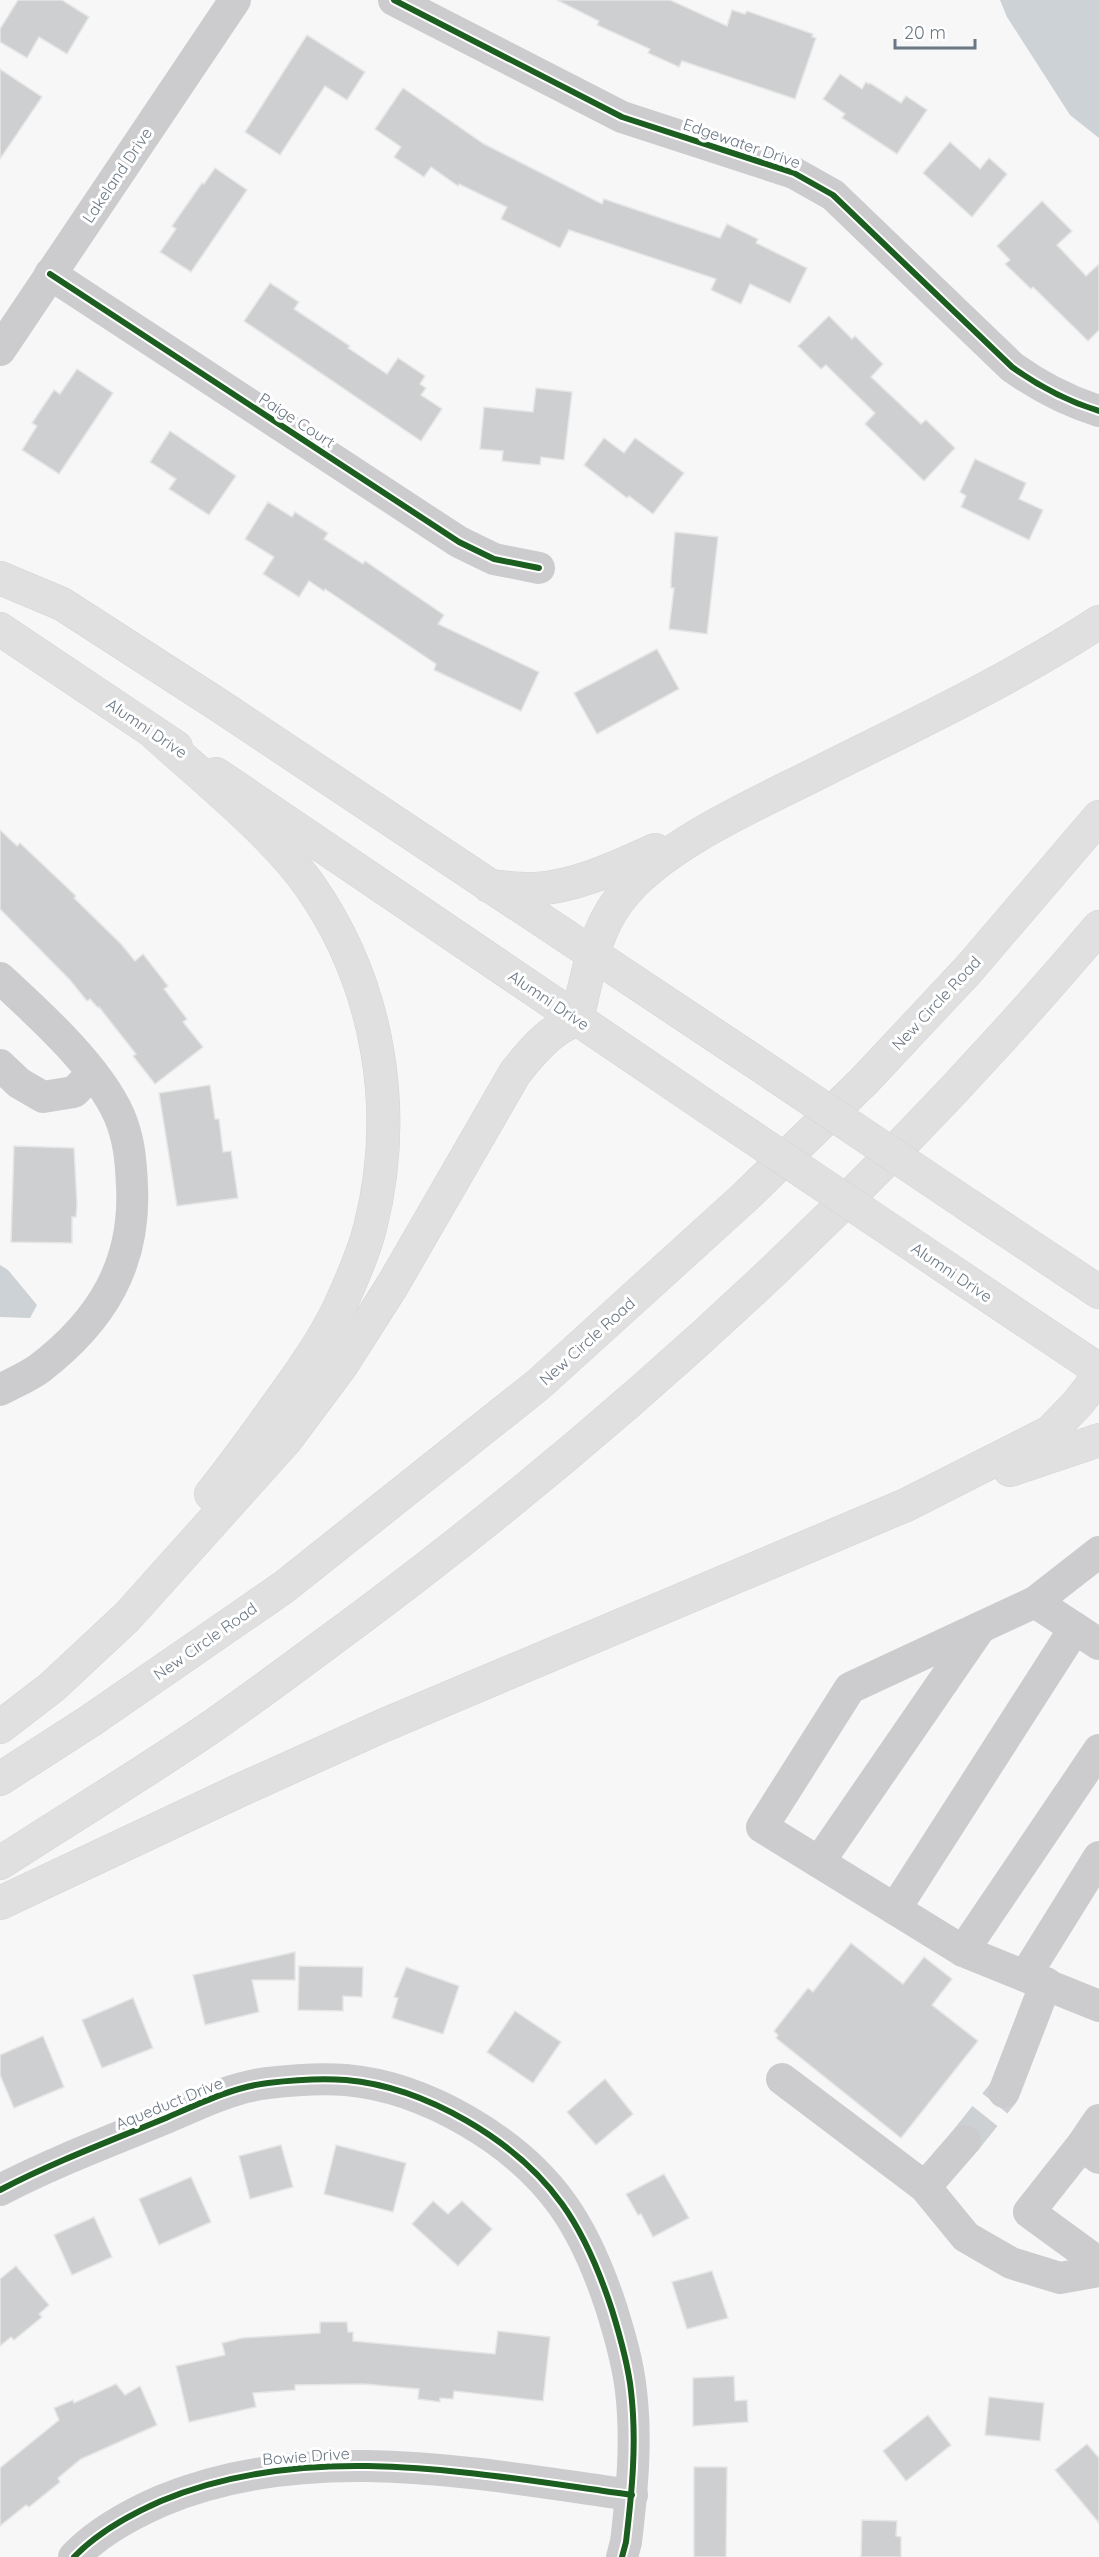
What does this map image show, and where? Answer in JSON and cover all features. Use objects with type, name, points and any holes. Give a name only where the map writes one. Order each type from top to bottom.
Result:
[{"type":"main road","points":[[0,578],[62,603],[594,954],[1099,1292]]},
{"type":"main road","points":[[11,1718],[52,1687],[127,1617],[285,1441],[341,1366],[392,1286],[515,1073],[534,1048],[550,1034],[577,1019],[603,925],[618,900],[637,879],[686,843],[729,819],[978,692],[1062,646],[1099,622]]},
{"type":"main road","name":"Alumni Drive","points":[[0,629],[1099,1370]]},
{"type":"main road","points":[[11,1718],[181,1532],[225,1477],[301,1372],[338,1309],[356,1267],[370,1228],[378,1184],[383,1144],[383,1104],[378,1045],[369,1007],[346,948],[310,885],[279,850],[152,731]]},
{"type":"main road","name":"New Circle Road","points":[[0,1779],[90,1721],[284,1587],[539,1384],[746,1197],[864,1081],[969,969],[1099,817]]},
{"type":"main road","points":[[489,886],[534,889],[560,886],[616,868],[729,819]]},
{"type":"main road","points":[[0,1863],[214,1725],[378,1605],[547,1471],[682,1354],[823,1224],[983,1058],[1099,927]]},
{"type":"main road","points":[[0,1903],[372,1731],[906,1504],[1050,1432],[1078,1403],[1099,1376]]},
{"type":"main road","points":[[906,1504],[1099,1440]]},
{"type":"street","name":"Lakeland Drive","points":[[0,350],[235,0]]},
{"type":"street","name":"Edgewater Drive","points":[[394,0],[622,117],[794,173],[833,195],[1012,367],[1039,387],[1099,411]]},
{"type":"street","name":"Paige Court","points":[[50,274],[459,542],[494,559],[539,568]]},
{"type":"street","points":[[0,978],[44,1019],[92,1074],[118,1113],[128,1138],[133,1197],[127,1251],[119,1273],[101,1308],[39,1370],[0,1390]]},
{"type":"street","points":[[0,1065],[19,1083],[43,1096],[74,1092],[92,1074]]},
{"type":"street","points":[[1099,1552],[1035,1602],[850,1688],[762,1827],[963,1951],[1099,2006]]},
{"type":"street","points":[[895,1909],[1087,1636],[1035,1602]]},
{"type":"street","points":[[819,1862],[981,1627]]},
{"type":"street","points":[[963,1951],[1099,1750]]},
{"type":"street","points":[[1004,2092],[1035,1980],[1099,1857]]},
{"type":"street","points":[[782,2079],[925,2187],[966,2237],[1011,2263],[1060,2278],[1099,2271]]},
{"type":"street","name":"Aqueduct Drive","points":[[0,2190],[43,2168],[226,2093],[265,2083],[347,2080],[383,2086],[417,2097],[454,2114],[496,2139],[531,2169],[561,2203],[588,2248],[605,2290],[622,2341],[631,2389],[636,2447],[632,2495],[622,2557]]},
{"type":"street","points":[[925,2187],[965,2140]]},
{"type":"street","points":[[1093,2141],[1029,2212],[1099,2263]]},
{"type":"street","name":"Bowie Drive","points":[[74,2557],[85,2546],[130,2514],[189,2489],[249,2474],[352,2465],[435,2471],[632,2495]]},
{"type":"shaded area","points":[[1000,0],[1099,0],[1099,138],[1070,115],[1007,17]]},
{"type":"shaded area","points":[[0,1265],[8,1270],[37,1305],[30,1318],[0,1317]]},
{"type":"building","points":[[18,0],[62,0],[89,17],[67,54],[39,37],[27,58],[0,42],[0,29]]},
{"type":"building","points":[[557,0],[670,0],[727,26],[732,10],[745,14],[747,11],[813,34],[812,37],[816,38],[795,99],[682,61],[679,67],[648,53],[650,49],[597,25],[599,21]]},
{"type":"building","points":[[307,35],[365,72],[347,100],[325,86],[280,155],[245,132]]},
{"type":"building","points":[[0,69],[42,97],[0,159]]},
{"type":"building","points":[[840,74],[862,89],[866,82],[870,83],[901,103],[906,96],[927,110],[897,154],[842,118],[845,114],[823,99]]},
{"type":"building","points":[[403,88],[484,144],[602,204],[604,199],[720,238],[727,224],[758,239],[756,243],[807,268],[790,303],[750,284],[741,304],[711,290],[716,279],[569,230],[560,248],[501,219],[507,207],[459,184],[458,186],[431,167],[424,177],[394,157],[401,147],[375,129]]},
{"type":"building","points":[[950,142],[980,169],[989,158],[1007,174],[972,217],[923,173]]},
{"type":"building","points":[[215,168],[247,190],[191,272],[160,252],[176,229],[172,226]]},
{"type":"building","points":[[1042,201],[1072,231],[1057,245],[1086,276],[1099,264],[1099,330],[1088,341],[1033,287],[1031,289],[1005,264],[1010,260],[997,246]]},
{"type":"building","points":[[270,283],[299,302],[294,309],[387,374],[398,358],[425,376],[420,384],[426,388],[421,395],[442,409],[421,441],[244,321]]},
{"type":"building","points":[[829,316],[852,339],[855,336],[883,364],[871,377],[921,424],[926,420],[955,448],[924,481],[865,424],[875,413],[826,365],[821,369],[798,346]]},
{"type":"building","points":[[77,369],[113,393],[59,474],[22,450],[37,426],[32,423],[54,390],[60,394]]},
{"type":"building","points":[[536,388],[572,392],[564,460],[541,457],[540,465],[502,461],[503,451],[480,449],[484,407],[533,412]]},
{"type":"building","points":[[170,431],[236,476],[209,515],[169,489],[176,479],[150,462]]},
{"type":"building","points":[[604,438],[624,453],[635,438],[684,473],[653,514],[629,496],[627,498],[584,465]]},
{"type":"building","points":[[975,459],[1026,483],[1019,499],[1043,510],[1029,540],[961,507],[966,496],[960,492]]},
{"type":"building","points":[[268,502],[292,517],[295,512],[328,533],[324,539],[363,564],[365,561],[444,615],[438,624],[539,672],[521,711],[434,670],[436,664],[325,589],[324,591],[309,581],[299,597],[263,574],[274,557],[245,539]]},
{"type":"building","points":[[675,532],[718,537],[707,634],[669,629],[674,588],[671,588],[671,579]]},
{"type":"building","points":[[657,649],[679,689],[597,734],[574,693]]},
{"type":"building","points":[[0,830],[17,846],[20,843],[76,896],[74,898],[135,961],[143,954],[168,986],[164,989],[187,1019],[183,1022],[203,1047],[155,1084],[133,1056],[136,1054],[99,1007],[90,999],[87,1001],[70,980],[0,909]]},
{"type":"building","points":[[210,1085],[215,1119],[219,1119],[223,1152],[231,1151],[238,1198],[177,1206],[159,1093]]},
{"type":"building","points":[[14,1146],[74,1148],[77,1205],[76,1217],[72,1217],[72,1243],[11,1242]]},
{"type":"building","points":[[851,1943],[903,1984],[924,1957],[952,1979],[932,2005],[978,2041],[901,2138],[776,2038],[778,2035],[774,2031],[808,1988],[813,1992]]},
{"type":"building","points":[[295,1952],[295,1980],[252,1980],[259,2012],[205,2025],[193,1975]]},
{"type":"building","points":[[299,1966],[363,1967],[362,1997],[343,1996],[343,2011],[298,2010]]},
{"type":"building","points":[[406,1967],[459,1986],[443,2034],[392,2018],[398,1998],[394,1997]]},
{"type":"building","points":[[133,1998],[153,2048],[102,2068],[82,2020]]},
{"type":"building","points":[[515,2011],[561,2042],[533,2083],[487,2052]]},
{"type":"building","points":[[43,2036],[64,2087],[14,2108],[0,2075],[0,2055]]},
{"type":"building","points":[[605,2079],[633,2114],[596,2145],[567,2112]]},
{"type":"building","points":[[281,2145],[293,2187],[250,2199],[239,2156]]},
{"type":"building","points":[[336,2145],[406,2163],[393,2212],[324,2194]]},
{"type":"building","points":[[664,2174],[689,2218],[653,2237],[641,2214],[638,2215],[626,2194]]},
{"type":"building","points":[[191,2177],[211,2222],[159,2245],[139,2199]]},
{"type":"building","points":[[433,2201],[448,2214],[462,2201],[492,2229],[458,2266],[412,2224]]},
{"type":"building","points":[[94,2217],[112,2257],[72,2275],[54,2235]]},
{"type":"building","points":[[16,2266],[49,2305],[39,2314],[42,2317],[14,2340],[11,2337],[0,2346],[0,2279]]},
{"type":"building","points":[[712,2271],[728,2318],[687,2329],[672,2282]]},
{"type":"building","points":[[320,2322],[347,2322],[348,2332],[353,2332],[353,2341],[495,2354],[498,2331],[550,2337],[543,2401],[454,2391],[453,2399],[440,2398],[440,2402],[418,2399],[419,2389],[364,2384],[295,2385],[295,2390],[253,2393],[256,2407],[189,2422],[176,2366],[225,2355],[222,2343],[242,2338],[320,2333]]},
{"type":"building","points":[[734,2376],[735,2401],[747,2400],[748,2422],[693,2426],[693,2378]]},
{"type":"building","points":[[116,2384],[125,2395],[140,2386],[157,2425],[81,2459],[58,2478],[60,2482],[29,2507],[26,2505],[0,2526],[0,2468],[59,2420],[54,2408],[73,2400],[74,2403]]},
{"type":"building","points":[[989,2397],[1044,2403],[1040,2441],[985,2435]]},
{"type":"building","points":[[928,2415],[951,2445],[906,2481],[883,2451]]},
{"type":"building","points":[[1087,2444],[1099,2458],[1099,2523],[1055,2470]]},
{"type":"building","points":[[694,2467],[727,2467],[726,2557],[694,2557]]},
{"type":"building","points":[[862,2520],[897,2521],[896,2536],[901,2537],[901,2557],[861,2557]]},
{"type":"tunnel","points":[[965,2141],[1004,2092]]},
{"type":"cycle path","points":[[394,0],[622,117],[794,173],[833,195],[1012,367],[1054,393],[1099,411]]},
{"type":"cycle path","points":[[50,274],[459,542],[494,559],[539,568]]},
{"type":"cycle path","points":[[0,2190],[61,2161],[203,2102],[242,2088],[268,2083],[326,2079],[376,2085],[407,2093],[437,2105],[466,2121],[494,2138],[520,2159],[543,2181],[562,2204],[585,2242],[607,2296],[626,2360],[633,2410],[632,2485],[626,2542],[622,2557]]},
{"type":"cycle path","points":[[74,2557],[115,2525],[161,2501],[217,2482],[275,2471],[334,2466],[454,2471],[632,2495]]}]
